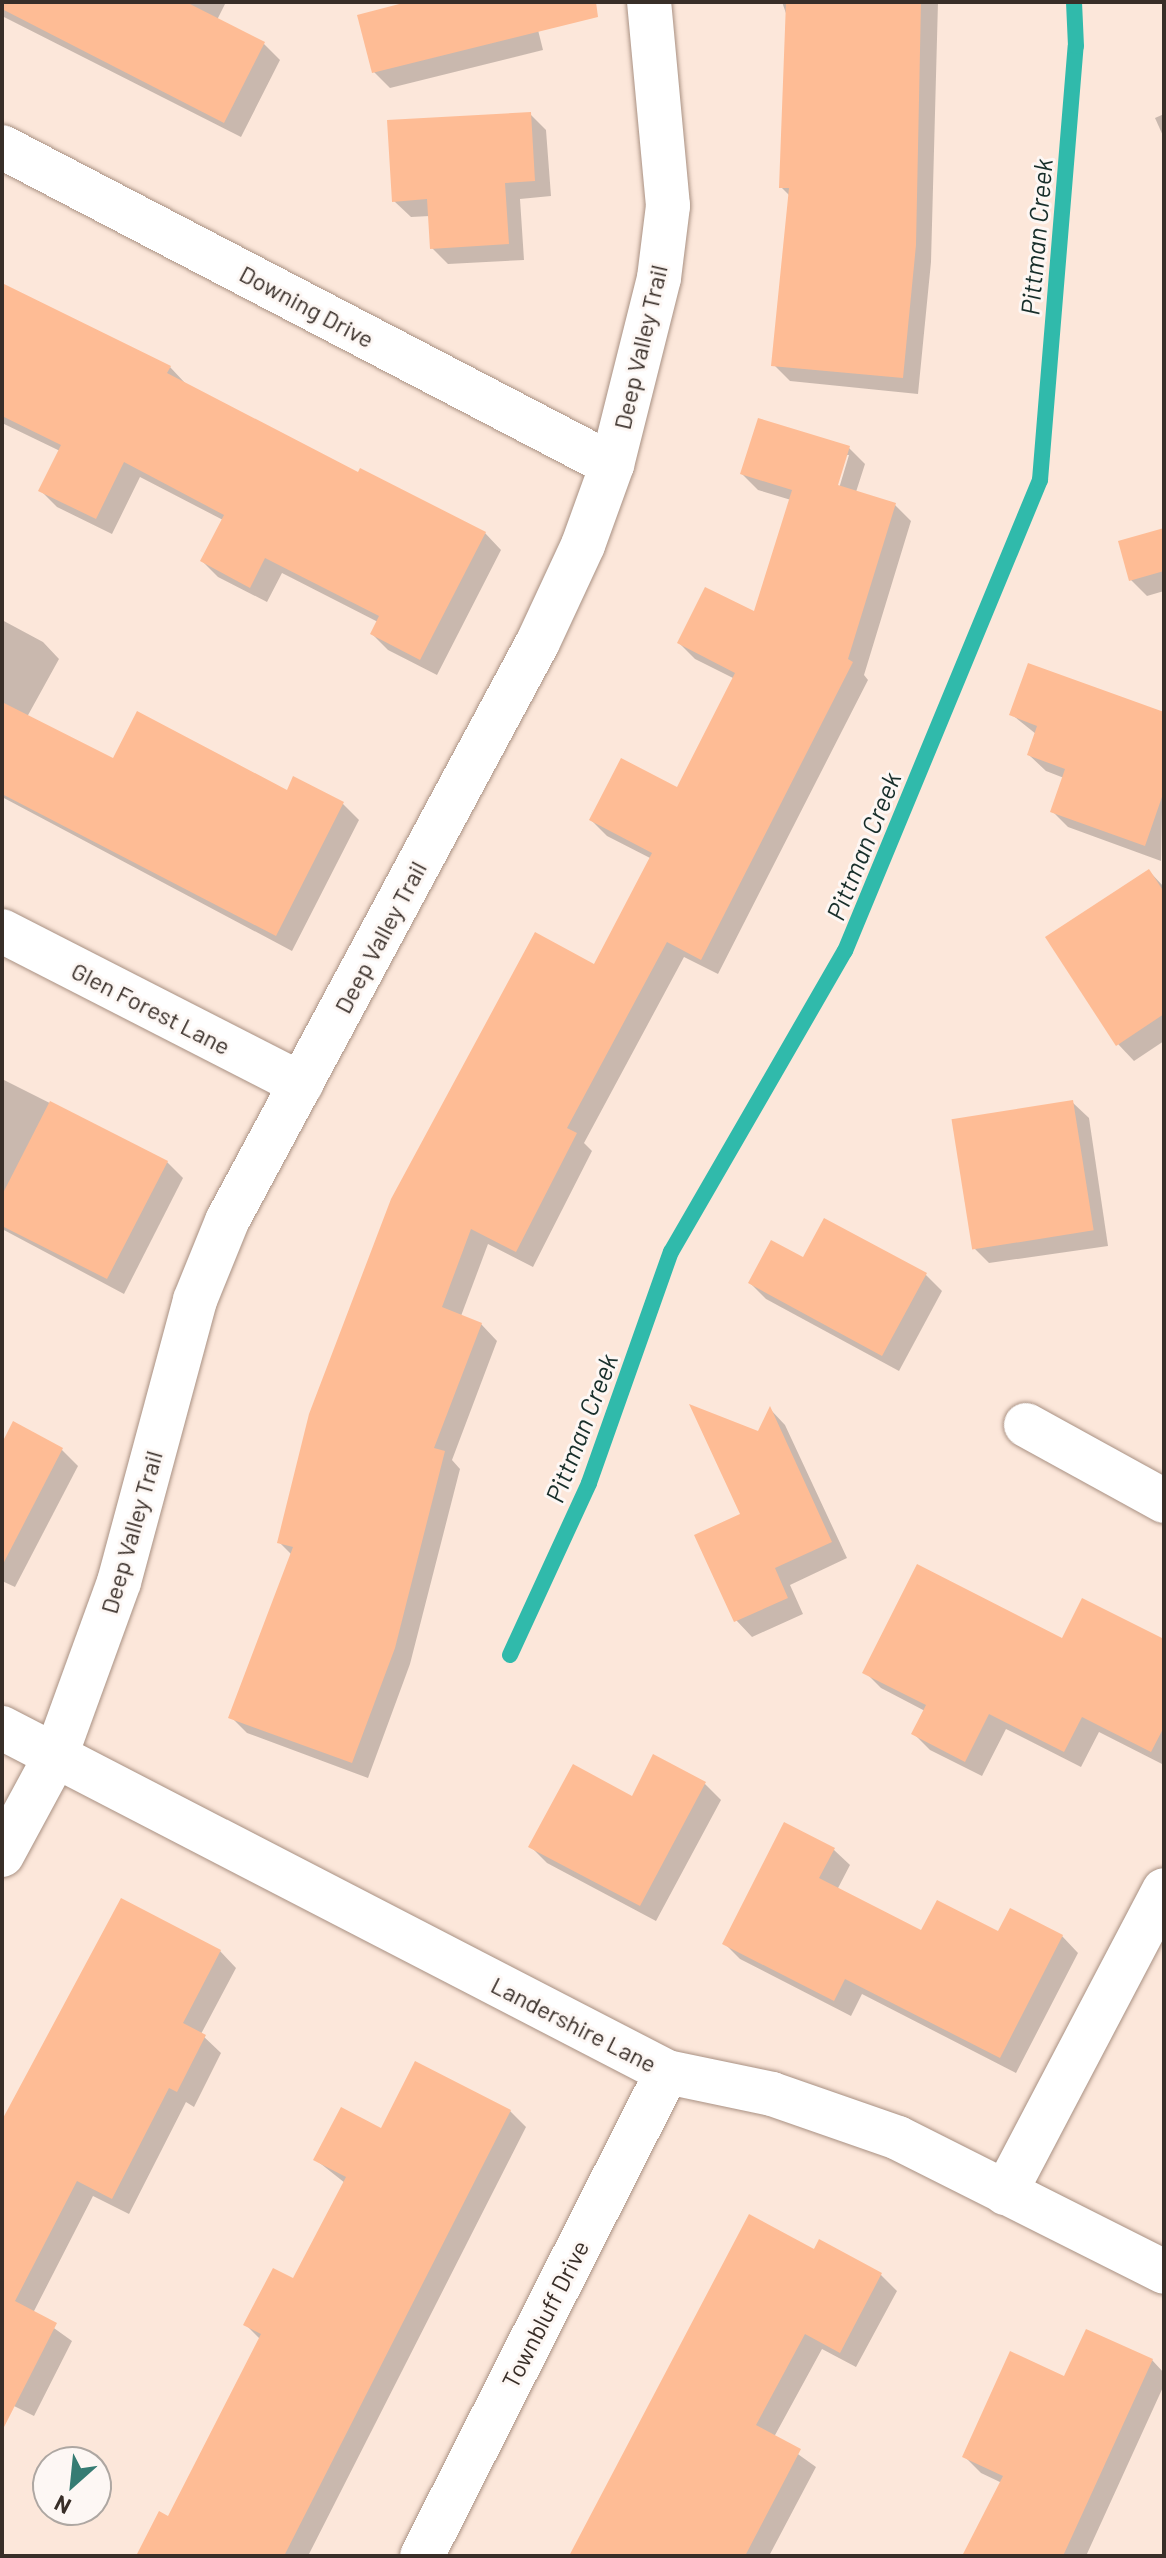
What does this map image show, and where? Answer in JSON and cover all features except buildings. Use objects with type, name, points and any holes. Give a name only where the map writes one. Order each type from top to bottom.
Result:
[{"type":"street","name":"Deep Valley Trail","points":[[2,1855],[56,1755],[119,1582],[195,1300],[227,1221],[538,642],[583,545],[612,465],[659,278],[668,206],[649,2]]},
{"type":"street","name":"Downing Drive","points":[[2,147],[612,465]]},
{"type":"street","name":"Glen Forest Lane","points":[[2,931],[301,1084]]},
{"type":"street","points":[[1026,1425],[1164,1501]]},
{"type":"street","name":"Landershire Lane","points":[[2,1728],[667,2072],[772,2094],[898,2138],[1164,2272]]},
{"type":"street","points":[[1005,2193],[1164,1890]]},
{"type":"street","name":"Townbluff Drive","points":[[422,2556],[667,2072]]},
{"type":"waterway","name":"Pittman Creek","points":[[510,1655],[589,1483],[671,1252],[845,951],[1040,480],[1076,46],[1074,2]]}]
